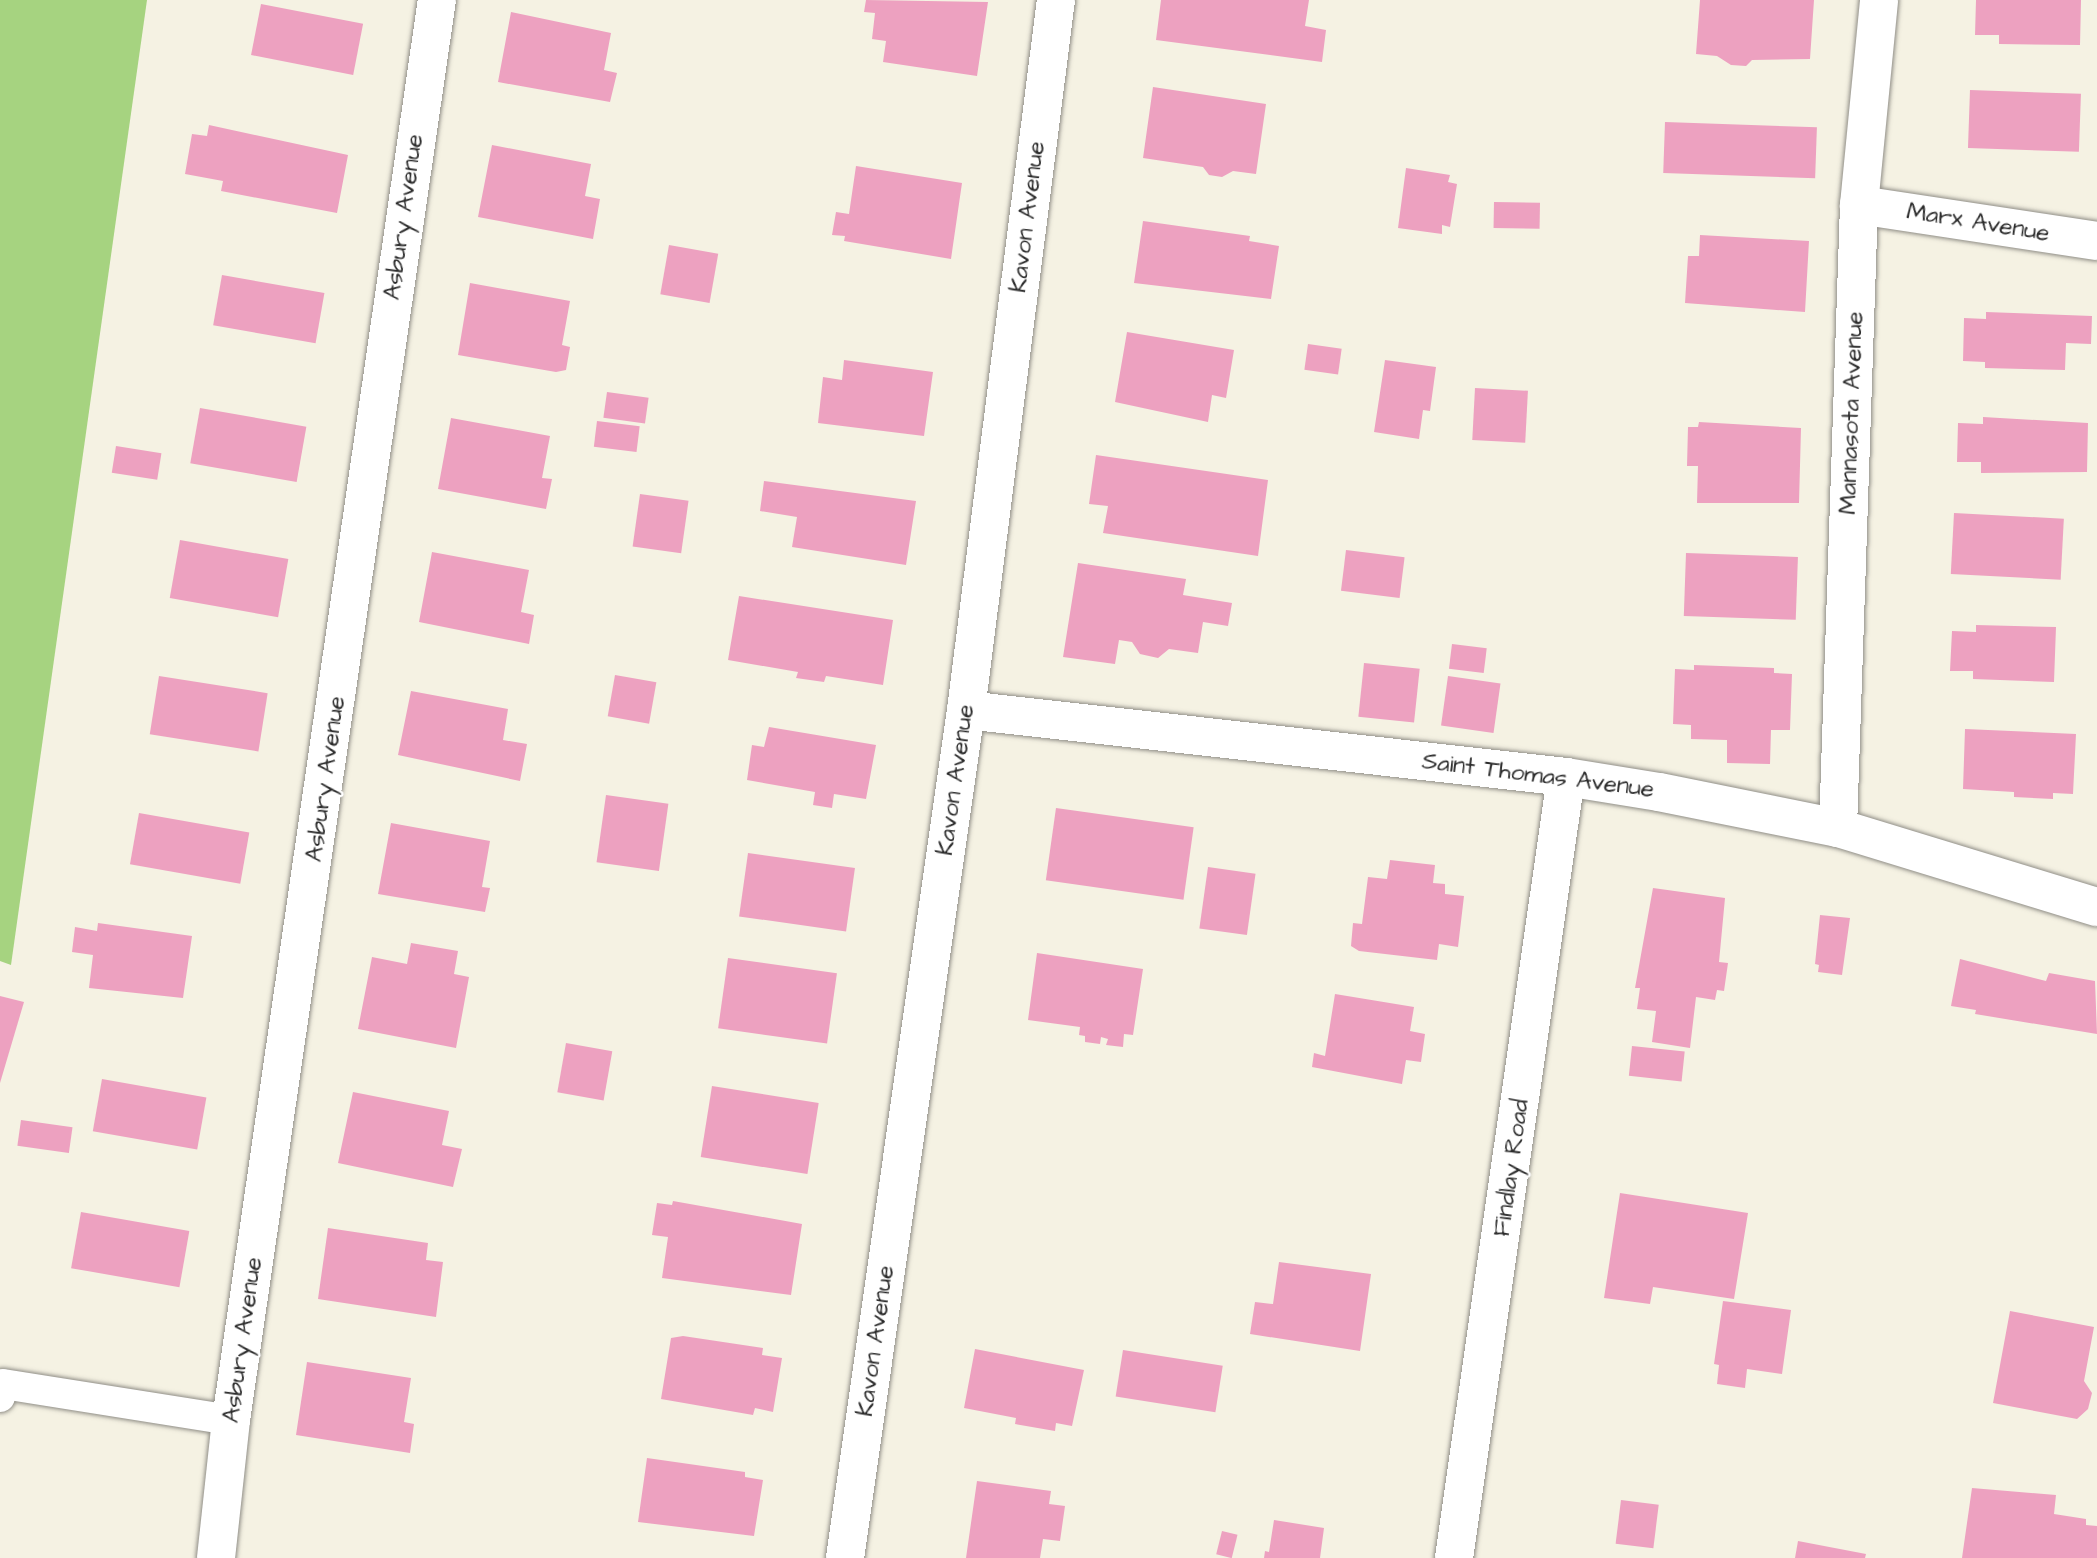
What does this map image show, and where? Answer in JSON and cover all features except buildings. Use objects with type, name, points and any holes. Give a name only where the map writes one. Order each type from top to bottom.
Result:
[{"type":"street","name":"Asbury Avenue","points":[[216,1558],[231,1420],[438,0]]},
{"type":"street","name":"Kavon Avenue","points":[[845,1558],[966,709],[1056,0]]},
{"type":"street","name":"Mannasota Avenue","points":[[1839,828],[1859,205],[1879,0]]},
{"type":"street","name":"Marx Avenue","points":[[1859,205],[2097,241]]},
{"type":"street","name":"Saint Thomas Avenue","points":[[966,709],[1566,777],[1839,828],[2097,907]]},
{"type":"street","name":"Findlay Road","points":[[1454,1558],[1566,777]]},
{"type":"lane","points":[[0,1397],[3,1384],[231,1420]]},
{"type":"green space","points":[[0,0],[147,0],[11,965],[0,961]]}]
